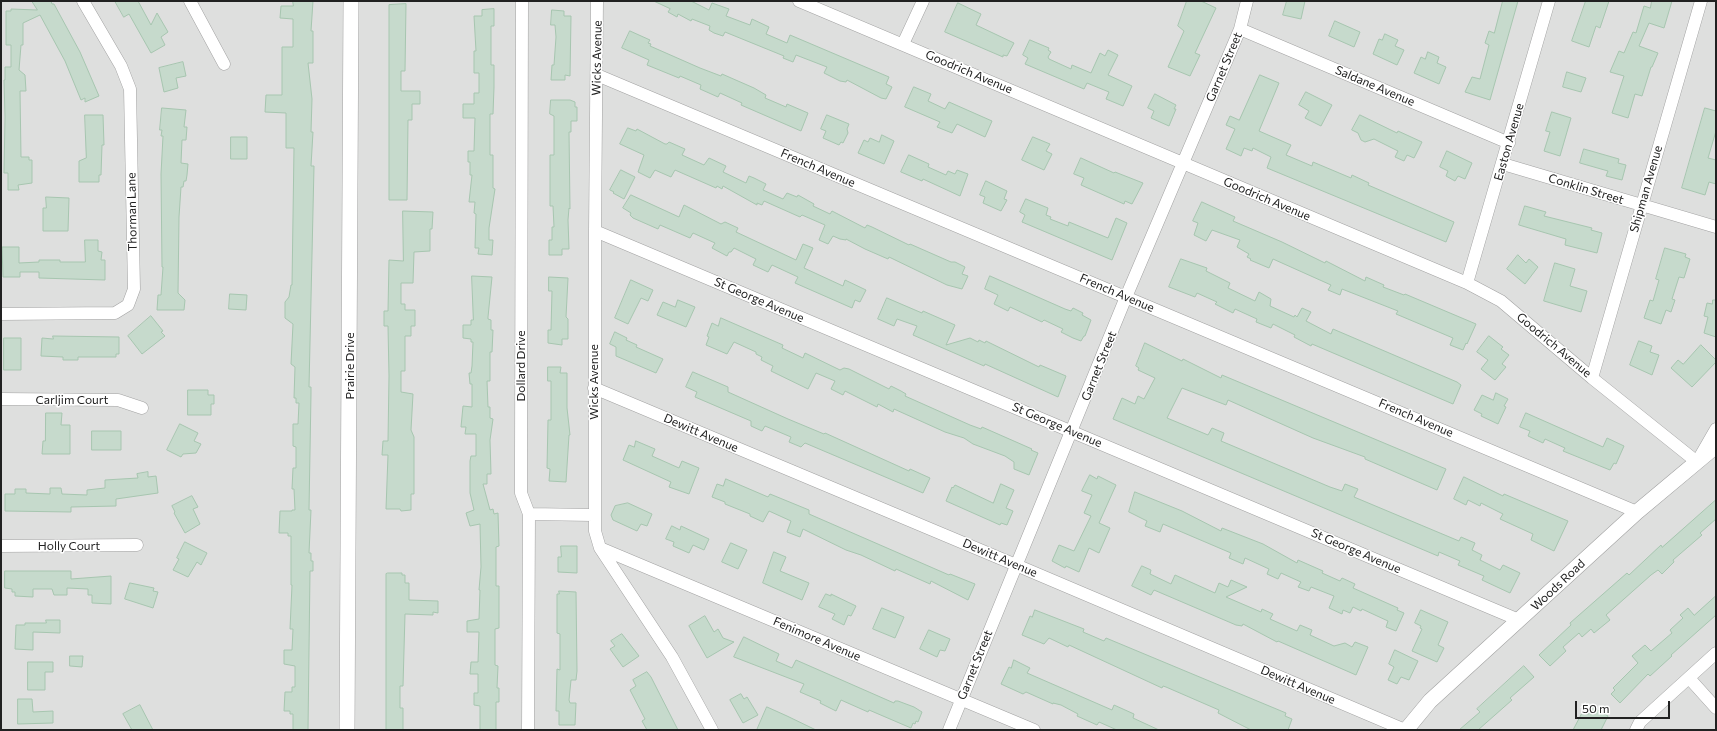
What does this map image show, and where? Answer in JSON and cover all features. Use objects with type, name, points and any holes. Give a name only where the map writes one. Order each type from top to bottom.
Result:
[{"type":"street","name":"Thorman Lane","points":[[1,314],[114,313],[128,305],[134,288],[130,89],[121,66],[83,1]]},
{"type":"street","points":[[190,1],[224,64]]},
{"type":"street","name":"Prairie Drive","points":[[347,730],[351,1]]},
{"type":"street","name":"Dollard Drive","points":[[522,1],[520,456],[521,493],[529,514],[528,730]]},
{"type":"street","name":"Wicks Avenue","points":[[598,1],[593,515],[595,531],[600,548],[672,657],[712,730]]},
{"type":"street","name":"Goodrich Avenue","points":[[799,1],[1468,282],[1501,301],[1592,378],[1697,462]]},
{"type":"street","points":[[903,44],[923,1]]},
{"type":"street","name":"Garnet Street","points":[[948,730],[1126,297],[1240,29],[1247,1]]},
{"type":"street","name":"Easton Avenue","points":[[1468,282],[1549,1]]},
{"type":"street","name":"Shipman Avenue","points":[[1592,378],[1701,1]]},
{"type":"street","name":"Saldane Avenue","points":[[1240,29],[1509,143]]},
{"type":"street","name":"French Avenue","points":[[597,75],[1637,512]]},
{"type":"street","name":"Conklin Street","points":[[1503,164],[1716,227]]},
{"type":"street","name":"St George Avenue","points":[[595,231],[1520,620]]},
{"type":"street","name":"Dewitt Avenue","points":[[594,388],[1405,730]]},
{"type":"street","name":"Carljim Court","points":[[1,399],[118,400],[142,408]]},
{"type":"street","points":[[1697,462],[1716,429]]},
{"type":"street","name":"Woods Road","points":[[1405,730],[1430,701],[1637,512],[1716,446]]},
{"type":"street","points":[[529,514],[593,515]]},
{"type":"street","name":"Holly Court","points":[[1,546],[137,545]]},
{"type":"street","name":"Fenimore Avenue","points":[[600,548],[1034,730]]},
{"type":"street","points":[[1636,730],[1640,722],[1716,653]]},
{"type":"street","points":[[1689,678],[1716,708]]},
{"type":"shaded area","points":[[1,1],[1716,1],[1716,730],[1,730]]},
{"type":"building","points":[[32,1],[51,1],[52,4],[54,4],[80,52],[99,96],[85,102],[85,98],[81,100],[65,61],[40,15],[23,23],[23,45],[21,45],[19,70],[25,75],[26,91],[20,91],[21,157],[29,157],[29,160],[32,160],[32,183],[18,185],[19,190],[8,190],[8,173],[4,173],[4,80],[5,67],[11,67],[11,45],[6,45],[6,11],[11,11],[11,9],[37,10]]},
{"type":"building","points":[[115,1],[138,1],[151,25],[157,13],[168,32],[161,37],[165,45],[151,53],[129,14],[124,17]]},
{"type":"building","points":[[293,1],[313,1],[311,31],[313,31],[313,63],[308,63],[312,99],[311,132],[313,132],[311,166],[314,166],[309,387],[311,387],[311,393],[309,510],[311,510],[309,553],[311,553],[311,561],[313,561],[313,571],[310,571],[308,730],[293,730],[293,714],[290,714],[290,711],[284,711],[285,692],[292,692],[292,687],[295,687],[295,666],[284,664],[284,650],[292,650],[293,629],[290,629],[292,585],[291,536],[288,536],[288,533],[279,533],[280,511],[295,510],[294,489],[292,489],[293,468],[296,468],[296,447],[293,446],[293,424],[298,424],[299,403],[296,403],[296,398],[294,398],[295,367],[291,364],[293,324],[285,318],[285,302],[289,297],[292,285],[294,148],[286,148],[286,113],[265,112],[266,95],[282,95],[282,47],[293,47],[293,19],[280,18],[281,6],[293,6]]},
{"type":"building","points":[[654,1],[691,1],[709,10],[712,3],[729,9],[726,16],[750,25],[752,19],[769,27],[766,34],[787,43],[790,35],[889,77],[886,84],[892,87],[886,99],[881,98],[847,80],[846,82],[840,81],[824,73],[827,67],[796,55],[793,62],[783,58],[784,56],[725,32],[723,36],[714,33],[709,30],[710,26],[692,19],[691,21],[678,14],[677,17],[668,12],[670,9]]},
{"type":"building","points":[[1187,1],[1201,1],[1216,8],[1195,53],[1200,55],[1190,76],[1168,67],[1184,31],[1178,26]]},
{"type":"building","points":[[1287,1],[1305,1],[1301,19],[1283,15]]},
{"type":"building","points":[[1503,1],[1518,1],[1490,100],[1465,92],[1472,77],[1480,79],[1489,45],[1485,43],[1489,31],[1494,33]]},
{"type":"building","points":[[1586,1],[1609,1],[1600,28],[1596,26],[1589,47],[1572,41]]},
{"type":"building","points":[[1652,1],[1672,1],[1664,28],[1649,23],[1639,46],[1658,53],[1651,67],[1642,96],[1635,94],[1628,118],[1612,113],[1624,76],[1610,72],[1619,51],[1624,53],[1633,32],[1636,33],[1644,6],[1650,8]]},
{"type":"building","points":[[958,3],[981,14],[976,25],[1014,43],[1007,56],[1003,55],[1003,57],[945,32]]},
{"type":"building","points":[[406,4],[405,71],[401,71],[401,91],[420,91],[420,104],[412,104],[412,120],[408,120],[407,200],[389,200],[389,5]]},
{"type":"building","points":[[494,9],[494,26],[491,26],[491,65],[494,65],[494,87],[493,114],[490,114],[490,155],[493,155],[493,188],[495,189],[489,228],[489,240],[493,240],[492,255],[478,254],[479,248],[475,248],[476,214],[474,213],[475,202],[469,202],[472,175],[470,175],[468,151],[474,151],[475,118],[463,118],[463,104],[474,104],[474,93],[479,93],[479,73],[474,73],[474,51],[476,51],[474,16],[482,16],[482,10]]},
{"type":"building","points":[[552,10],[564,11],[564,16],[571,16],[570,76],[565,75],[565,80],[551,80],[552,65],[554,65],[556,37],[555,25],[551,25]]},
{"type":"building","points":[[1335,21],[1360,32],[1354,47],[1329,36]]},
{"type":"building","points":[[630,31],[650,40],[648,43],[651,44],[650,46],[700,68],[721,76],[722,74],[754,88],[766,95],[765,98],[786,107],[787,104],[808,113],[801,131],[741,105],[742,103],[720,93],[718,97],[700,89],[701,85],[647,65],[649,60],[622,48]]},
{"type":"building","points":[[1385,34],[1398,40],[1395,46],[1404,50],[1397,65],[1373,54],[1379,39],[1382,40]]},
{"type":"building","points":[[1030,40],[1049,48],[1048,50],[1051,52],[1048,57],[1049,59],[1071,69],[1072,65],[1091,73],[1100,53],[1105,56],[1108,50],[1118,55],[1108,75],[1132,86],[1123,106],[1106,99],[1109,92],[1087,83],[1084,89],[1025,64],[1028,58],[1023,55]]},
{"type":"building","points":[[1428,52],[1439,57],[1437,63],[1446,67],[1439,84],[1414,73],[1421,57],[1425,59]]},
{"type":"building","points":[[183,62],[186,76],[176,78],[178,88],[164,92],[159,68]]},
{"type":"building","points":[[1567,72],[1586,78],[1581,92],[1563,87]]},
{"type":"building","points":[[1260,75],[1279,83],[1259,131],[1291,145],[1286,155],[1312,166],[1313,162],[1351,178],[1352,175],[1369,183],[1368,185],[1454,222],[1446,242],[1267,168],[1271,157],[1253,148],[1252,151],[1244,148],[1241,156],[1226,149],[1235,129],[1226,125],[1230,116],[1239,120]]},
{"type":"building","points":[[914,87],[931,94],[928,101],[945,109],[949,102],[992,121],[985,137],[957,124],[952,133],[937,127],[940,122],[905,107]]},
{"type":"building","points":[[1306,92],[1332,105],[1321,126],[1305,118],[1309,111],[1299,105]]},
{"type":"building","points":[[1155,94],[1176,105],[1174,109],[1176,109],[1169,126],[1151,118],[1154,111],[1148,108]]},
{"type":"building","points":[[551,100],[570,100],[575,102],[575,107],[577,107],[577,121],[571,121],[571,132],[569,132],[569,249],[562,249],[562,255],[549,255],[549,240],[552,240],[552,227],[554,227],[553,206],[550,206],[550,155],[554,155],[554,116],[550,114]]},
{"type":"building","points":[[162,108],[186,110],[184,127],[187,127],[186,140],[182,140],[181,163],[188,164],[186,181],[184,181],[183,187],[181,187],[178,293],[185,300],[184,310],[157,310],[158,295],[161,295],[163,267],[161,174],[163,136],[161,136],[162,130],[160,130]]},
{"type":"building","points":[[1705,108],[1716,111],[1716,131],[1708,158],[1716,160],[1716,184],[1709,182],[1705,195],[1682,188]]},
{"type":"building","points":[[1552,112],[1571,118],[1560,156],[1544,151],[1550,132],[1546,131]]},
{"type":"building","points":[[85,115],[103,115],[104,145],[102,145],[101,175],[99,175],[99,182],[79,182],[79,161],[86,158]]},
{"type":"building","points":[[827,115],[849,124],[847,129],[848,133],[843,143],[841,142],[839,145],[823,138],[826,131],[821,129]]},
{"type":"building","points":[[1360,115],[1397,133],[1398,131],[1422,142],[1414,158],[1407,155],[1404,161],[1395,157],[1398,151],[1374,139],[1365,142],[1361,140],[1358,133],[1352,130]]},
{"type":"building","points":[[628,128],[636,131],[637,129],[665,144],[669,142],[685,149],[682,155],[704,165],[709,158],[726,166],[723,172],[746,183],[749,176],[754,178],[766,184],[763,190],[783,199],[787,193],[797,197],[798,195],[814,204],[813,206],[830,214],[832,211],[865,228],[867,225],[909,245],[910,244],[951,262],[955,262],[965,267],[962,274],[968,276],[962,289],[947,285],[889,257],[888,259],[846,239],[840,239],[833,236],[828,244],[819,240],[825,225],[802,215],[800,217],[764,201],[762,205],[757,203],[757,205],[723,186],[722,189],[717,186],[716,188],[675,170],[671,177],[655,170],[650,178],[638,172],[644,155],[620,144]]},
{"type":"building","points":[[882,135],[894,141],[884,164],[858,153],[864,140],[868,142],[870,138],[879,142]]},
{"type":"building","points":[[231,137],[247,137],[247,159],[231,159]]},
{"type":"building","points":[[1033,137],[1050,144],[1046,151],[1052,154],[1044,170],[1022,160]]},
{"type":"building","points":[[1584,149],[1619,159],[1618,163],[1626,165],[1622,180],[1606,176],[1608,171],[1580,163]]},
{"type":"building","points":[[1447,151],[1472,163],[1465,179],[1458,176],[1455,181],[1446,176],[1448,171],[1440,167]]},
{"type":"building","points":[[909,155],[929,164],[928,167],[946,175],[948,171],[955,174],[957,170],[968,174],[960,196],[923,179],[922,181],[901,172]]},
{"type":"building","points":[[1081,158],[1114,173],[1115,172],[1143,183],[1132,204],[1125,201],[1124,204],[1081,185],[1084,178],[1074,174]]},
{"type":"building","points":[[621,170],[635,177],[624,199],[610,190]]},
{"type":"building","points":[[986,181],[1007,191],[1004,199],[1007,200],[1001,211],[983,203],[985,197],[980,195]]},
{"type":"building","points":[[631,195],[679,217],[684,205],[721,224],[725,222],[738,228],[736,232],[796,260],[803,244],[813,248],[804,268],[843,286],[845,280],[866,290],[860,302],[855,300],[852,308],[795,283],[798,277],[772,265],[768,272],[753,265],[756,259],[734,248],[727,256],[712,248],[715,243],[693,233],[690,238],[660,225],[658,229],[633,218],[630,215],[631,213],[623,208]]},
{"type":"building","points":[[46,197],[69,198],[68,231],[43,231],[43,208],[46,208]]},
{"type":"building","points":[[1026,199],[1048,208],[1046,215],[1051,217],[1050,219],[1068,226],[1069,222],[1108,238],[1116,218],[1127,223],[1112,260],[1022,222],[1025,215],[1020,212]]},
{"type":"building","points":[[1202,202],[1235,217],[1233,221],[1282,242],[1325,263],[1326,261],[1365,281],[1366,277],[1384,285],[1383,287],[1404,295],[1405,294],[1476,324],[1467,344],[1466,343],[1463,350],[1450,345],[1453,338],[1396,314],[1398,311],[1342,289],[1340,295],[1328,290],[1331,285],[1273,259],[1269,268],[1250,260],[1251,259],[1247,257],[1249,254],[1237,247],[1240,240],[1212,230],[1206,241],[1194,235],[1198,223],[1193,221]]},
{"type":"building","points":[[1525,206],[1546,212],[1544,216],[1592,228],[1591,230],[1602,233],[1597,253],[1565,245],[1566,239],[1519,225]]},
{"type":"building","points":[[403,211],[433,212],[432,229],[430,229],[430,251],[414,252],[413,283],[401,283],[401,304],[405,304],[405,310],[415,310],[415,326],[411,326],[411,336],[405,336],[405,371],[401,371],[401,392],[413,394],[411,430],[414,437],[414,494],[411,494],[411,510],[401,511],[400,509],[386,509],[388,455],[382,455],[383,441],[388,441],[389,376],[388,326],[384,326],[384,311],[388,311],[389,260],[403,261]]},
{"type":"building","points":[[85,240],[98,240],[98,251],[102,252],[101,260],[105,260],[105,280],[39,278],[39,272],[20,272],[20,277],[3,277],[2,247],[19,247],[19,263],[39,262],[39,260],[85,262]]},
{"type":"building","points":[[1665,248],[1686,254],[1685,257],[1690,259],[1684,278],[1679,277],[1672,299],[1675,300],[1671,312],[1666,310],[1661,324],[1644,318],[1650,300],[1653,301],[1659,280],[1656,279]]},
{"type":"building","points":[[1518,255],[1526,263],[1529,259],[1538,267],[1525,284],[1507,269]]},
{"type":"building","points":[[1181,259],[1207,268],[1206,271],[1230,283],[1228,288],[1255,301],[1259,292],[1271,299],[1270,306],[1294,317],[1295,315],[1297,317],[1302,308],[1311,312],[1306,321],[1331,334],[1333,329],[1457,382],[1461,385],[1453,404],[1312,344],[1311,346],[1294,337],[1295,335],[1273,324],[1271,328],[1256,322],[1257,319],[1235,309],[1233,313],[1215,304],[1217,302],[1197,293],[1195,297],[1169,287]]},
{"type":"building","points":[[1555,263],[1575,269],[1570,286],[1587,291],[1581,312],[1544,301]]},
{"type":"building","points":[[472,276],[492,277],[488,319],[491,320],[491,330],[493,330],[492,352],[490,352],[490,381],[487,381],[488,407],[490,407],[490,418],[493,419],[490,440],[491,474],[487,474],[487,484],[483,484],[490,510],[493,509],[494,514],[498,513],[499,546],[496,547],[496,586],[499,586],[499,628],[495,629],[495,665],[498,666],[497,688],[499,688],[499,702],[496,702],[496,730],[480,730],[480,706],[474,705],[474,693],[478,693],[478,674],[470,674],[471,662],[478,662],[479,632],[467,632],[467,621],[479,619],[481,567],[480,524],[470,526],[466,513],[474,510],[470,493],[470,461],[471,456],[476,456],[476,434],[465,434],[466,427],[461,427],[463,406],[472,407],[472,384],[470,384],[469,373],[471,373],[472,366],[473,342],[471,342],[471,339],[463,338],[463,325],[471,325],[471,320],[473,320]]},
{"type":"building","points":[[990,276],[1065,309],[1071,311],[1073,308],[1083,313],[1082,315],[1091,320],[1085,336],[1081,341],[1061,332],[1063,329],[1044,320],[1042,322],[1010,307],[1008,311],[994,304],[998,295],[985,289]]},
{"type":"building","points":[[549,277],[568,278],[566,317],[568,319],[568,339],[562,339],[562,345],[548,343],[548,330],[551,330],[552,291],[549,291]]},
{"type":"building","points":[[631,280],[653,290],[648,301],[641,298],[628,324],[615,318]]},
{"type":"building","points":[[230,294],[247,295],[246,310],[229,309]]},
{"type":"building","points":[[887,298],[922,313],[923,311],[955,325],[946,345],[970,338],[978,342],[979,340],[985,343],[986,341],[1039,367],[1040,365],[1066,376],[1058,397],[985,364],[984,366],[913,335],[917,326],[897,319],[894,326],[878,319]]},
{"type":"building","points":[[678,300],[695,307],[686,327],[657,315],[663,302],[675,307]]},
{"type":"building","points":[[1713,300],[1716,300],[1716,337],[1704,333],[1708,317],[1704,316],[1707,303],[1712,304]]},
{"type":"building","points":[[151,316],[163,331],[161,332],[165,336],[142,354],[128,336]]},
{"type":"building","points":[[721,318],[783,345],[782,348],[803,358],[805,353],[840,370],[844,368],[849,369],[889,389],[891,386],[906,394],[905,396],[970,425],[981,429],[982,427],[1032,449],[1031,450],[1038,453],[1029,475],[1014,469],[1014,462],[1005,456],[973,444],[964,438],[945,432],[894,409],[893,412],[878,404],[877,407],[845,391],[843,395],[831,389],[835,381],[816,373],[808,389],[771,371],[773,366],[761,360],[762,357],[756,354],[756,352],[734,342],[727,354],[706,345],[709,337],[707,336],[712,323],[718,326]]},
{"type":"building","points":[[615,332],[627,338],[626,340],[637,345],[636,347],[663,359],[656,373],[616,356],[616,347],[610,344]]},
{"type":"building","points":[[53,336],[119,337],[119,354],[116,354],[116,357],[78,357],[78,360],[63,360],[63,357],[41,356],[42,338],[53,339]]},
{"type":"building","points":[[1489,336],[1503,347],[1501,349],[1509,355],[1502,364],[1506,367],[1495,380],[1481,369],[1488,360],[1477,352]]},
{"type":"building","points":[[4,338],[21,338],[21,370],[4,370]]},
{"type":"building","points":[[1639,341],[1652,346],[1650,352],[1659,355],[1652,375],[1630,365]]},
{"type":"building","points":[[1145,343],[1182,361],[1183,359],[1221,378],[1222,375],[1446,469],[1437,490],[1365,459],[1365,457],[1313,438],[1228,400],[1226,405],[1182,388],[1167,418],[1208,435],[1212,428],[1224,433],[1221,441],[1330,487],[1342,491],[1345,484],[1358,489],[1354,497],[1459,541],[1461,537],[1475,543],[1472,550],[1482,555],[1480,560],[1500,570],[1503,565],[1520,573],[1510,593],[1482,580],[1484,576],[1458,565],[1460,561],[1439,552],[1438,556],[1113,419],[1122,398],[1135,404],[1138,396],[1144,399],[1155,378],[1138,370],[1139,368],[1136,366]]},
{"type":"building","points":[[1701,345],[1716,360],[1716,362],[1692,387],[1671,368],[1678,360],[1683,364]]},
{"type":"building","points":[[548,367],[561,367],[560,373],[567,373],[567,408],[570,435],[566,482],[549,481],[550,469],[547,468],[548,420],[551,420],[551,381],[548,381]]},
{"type":"building","points":[[693,372],[728,387],[728,392],[788,419],[824,434],[825,433],[909,471],[910,469],[930,478],[923,493],[805,443],[801,447],[789,442],[791,437],[765,426],[762,431],[751,426],[751,421],[695,397],[697,392],[686,387]]},
{"type":"building","points":[[188,390],[208,390],[208,395],[214,395],[214,404],[211,404],[211,415],[188,415]]},
{"type":"building","points":[[1496,393],[1508,399],[1498,424],[1481,416],[1482,414],[1474,410],[1482,395],[1493,400]]},
{"type":"building","points":[[46,413],[62,413],[61,425],[70,425],[70,454],[42,454],[43,441],[45,441]]},
{"type":"building","points":[[1526,413],[1603,447],[1607,438],[1624,446],[1616,464],[1614,463],[1610,470],[1563,451],[1565,448],[1545,439],[1543,443],[1528,436],[1530,431],[1520,427]]},
{"type":"building","points":[[180,424],[198,433],[194,441],[201,444],[196,453],[183,454],[181,457],[167,450]]},
{"type":"building","points":[[92,431],[121,431],[121,450],[92,450]]},
{"type":"building","points":[[636,441],[655,449],[652,456],[679,468],[682,461],[699,468],[689,494],[669,487],[671,482],[623,460],[629,445],[634,447]]},
{"type":"building","points":[[148,472],[148,477],[156,476],[158,493],[116,499],[116,506],[71,507],[71,512],[5,511],[5,494],[15,494],[15,489],[26,489],[26,493],[50,494],[50,488],[61,488],[62,494],[87,495],[87,490],[105,488],[105,480],[138,478],[137,474]]},
{"type":"building","points":[[1090,475],[1097,479],[1098,476],[1116,485],[1099,523],[1110,528],[1099,553],[1089,548],[1079,572],[1066,566],[1065,568],[1052,561],[1059,545],[1074,551],[1091,516],[1084,513],[1092,495],[1082,491]]},
{"type":"building","points":[[1464,477],[1503,496],[1504,494],[1568,521],[1554,551],[1531,540],[1533,534],[1500,519],[1503,514],[1481,503],[1480,506],[1468,500],[1466,505],[1454,499]]},
{"type":"building","points":[[726,479],[768,497],[770,494],[809,510],[809,514],[949,575],[950,574],[975,584],[968,600],[931,581],[930,584],[896,569],[895,571],[861,555],[846,550],[803,529],[800,537],[787,532],[791,521],[769,511],[763,522],[750,516],[750,514],[725,504],[725,502],[712,497],[717,484],[723,486]]},
{"type":"building","points":[[1001,484],[1014,490],[1006,508],[1013,511],[1007,525],[1001,523],[1000,525],[946,501],[952,487],[953,488],[955,485],[993,503]]},
{"type":"building","points":[[1135,492],[1182,511],[1221,531],[1222,528],[1263,544],[1297,563],[1298,560],[1323,571],[1322,573],[1340,581],[1342,578],[1355,584],[1353,588],[1398,608],[1397,610],[1404,613],[1396,631],[1386,627],[1388,621],[1362,609],[1361,611],[1353,607],[1350,613],[1343,610],[1342,614],[1329,608],[1334,596],[1311,587],[1309,591],[1298,587],[1301,582],[1281,573],[1278,579],[1267,574],[1269,569],[1245,558],[1243,564],[1229,558],[1231,553],[1163,524],[1160,532],[1145,526],[1147,521],[1129,512]]},
{"type":"building","points":[[192,496],[198,507],[193,509],[200,524],[185,533],[174,513],[175,512],[172,506]]},
{"type":"building","points":[[1716,500],[1716,519],[1700,533],[1702,535],[1673,560],[1674,562],[1662,574],[1658,570],[1651,575],[1606,615],[1610,620],[1594,633],[1591,629],[1582,637],[1579,633],[1563,647],[1566,651],[1550,666],[1539,655],[1571,625],[1570,623],[1627,573],[1629,575],[1661,545],[1662,547]]},
{"type":"building","points":[[628,503],[652,514],[647,526],[641,524],[637,531],[613,520],[611,515],[615,506]]},
{"type":"building","points":[[672,526],[680,530],[681,526],[709,539],[704,550],[693,545],[689,553],[673,546],[674,542],[666,539]]},
{"type":"building","points":[[185,542],[207,553],[201,565],[197,562],[188,577],[173,570]]},
{"type":"building","points":[[731,543],[747,550],[738,569],[722,562]]},
{"type":"building","points":[[561,546],[577,546],[577,573],[558,572],[558,557],[561,557]]},
{"type":"building","points":[[774,552],[786,557],[780,571],[809,583],[802,600],[763,583]]},
{"type":"building","points":[[1142,566],[1151,570],[1150,574],[1171,584],[1175,575],[1215,593],[1219,583],[1228,587],[1231,580],[1247,587],[1226,597],[1261,612],[1262,609],[1273,614],[1270,619],[1297,631],[1300,625],[1312,630],[1310,635],[1334,646],[1345,643],[1352,647],[1355,642],[1368,647],[1356,675],[1278,641],[1277,642],[1243,624],[1242,626],[1236,625],[1154,590],[1151,595],[1132,586]]},
{"type":"building","points":[[5,571],[71,571],[71,579],[111,576],[111,604],[92,603],[92,595],[88,595],[88,589],[67,588],[67,595],[54,595],[52,589],[33,589],[33,597],[15,596],[15,592],[12,592],[12,589],[5,588]]},
{"type":"building","points":[[402,573],[402,575],[405,575],[405,583],[409,583],[409,600],[438,601],[438,613],[433,612],[433,615],[405,614],[403,686],[400,686],[400,708],[403,708],[403,730],[386,730],[386,574]]},
{"type":"building","points":[[130,583],[154,588],[153,591],[158,592],[153,608],[125,599]]},
{"type":"building","points":[[559,591],[576,592],[577,671],[576,680],[571,680],[569,700],[570,703],[576,703],[575,725],[559,725],[559,711],[556,711],[557,669],[560,670],[560,634],[557,633],[557,594],[559,594]]},
{"type":"building","points":[[826,594],[831,596],[831,594],[856,606],[851,616],[848,615],[844,625],[832,619],[835,614],[819,607]]},
{"type":"building","points":[[1716,596],[1716,615],[1650,676],[1648,674],[1620,703],[1611,694],[1615,690],[1613,688],[1638,663],[1632,656],[1645,645],[1651,651],[1672,633],[1670,630],[1683,618],[1680,615],[1688,608],[1694,615]]},
{"type":"building","points":[[882,608],[904,617],[895,638],[873,629]]},
{"type":"building","points":[[1035,610],[1084,629],[1083,632],[1104,641],[1106,638],[1286,713],[1285,716],[1292,719],[1288,730],[1251,730],[1218,713],[1219,710],[1166,687],[1163,686],[1162,688],[1069,645],[1068,647],[1049,638],[1044,644],[1022,635],[1030,616],[1032,617]]},
{"type":"building","points":[[1421,610],[1448,622],[1438,645],[1444,648],[1437,662],[1412,651],[1422,629],[1420,628],[1421,626],[1415,623]]},
{"type":"building","points":[[705,616],[714,632],[718,629],[723,638],[734,642],[707,658],[689,626]]},
{"type":"building","points":[[46,620],[60,620],[60,633],[33,632],[33,650],[15,649],[16,625],[25,625],[25,623],[46,623]]},
{"type":"building","points":[[929,630],[950,639],[945,651],[940,650],[937,657],[920,649]]},
{"type":"building","points":[[622,634],[639,656],[623,667],[610,649],[615,646],[611,641]]},
{"type":"building","points":[[744,637],[779,654],[776,661],[792,668],[796,660],[894,703],[895,701],[898,701],[914,707],[922,712],[918,722],[916,721],[915,724],[913,723],[911,728],[841,700],[836,711],[820,703],[821,701],[800,692],[804,684],[734,657]]},
{"type":"building","points":[[1395,650],[1418,661],[1409,680],[1401,677],[1397,684],[1388,680],[1394,667],[1389,664]]},
{"type":"building","points":[[70,656],[83,656],[82,667],[70,666]]},
{"type":"building","points":[[1014,660],[1030,668],[1027,673],[1112,710],[1114,705],[1134,714],[1133,718],[1159,730],[1117,730],[1099,722],[1097,725],[1077,716],[1078,714],[1061,705],[1053,704],[1026,692],[1023,694],[1001,684]]},
{"type":"building","points":[[28,662],[53,662],[53,672],[45,672],[45,690],[28,690]]},
{"type":"building","points":[[1524,666],[1534,677],[1510,698],[1512,700],[1478,730],[1459,730],[1480,712],[1477,709]]},
{"type":"building","points":[[647,672],[678,730],[647,730],[642,721],[645,719],[630,690],[636,686],[633,680]]},
{"type":"building","points":[[741,694],[744,699],[747,697],[758,715],[743,723],[730,700]]},
{"type":"building","points":[[18,699],[32,699],[33,712],[53,711],[53,723],[18,724]]},
{"type":"building","points":[[140,705],[153,730],[132,730],[123,714]]},
{"type":"building","points":[[767,707],[787,716],[816,730],[757,730]]},
{"type":"building","points":[[1592,707],[1608,716],[1601,730],[1573,730],[1583,711],[1588,714]]}]
